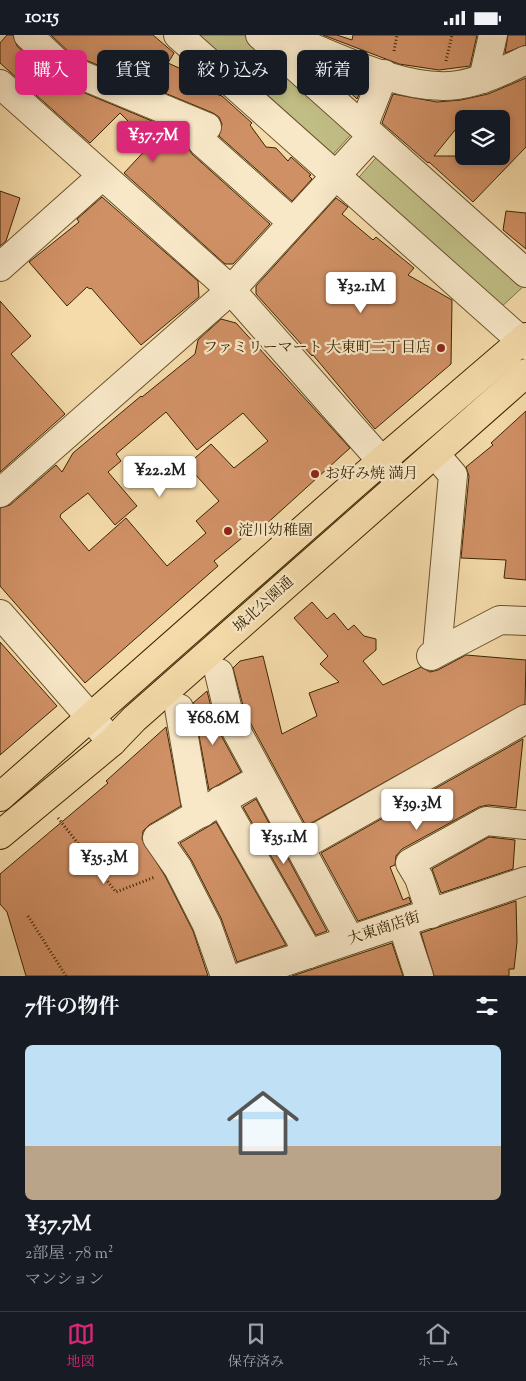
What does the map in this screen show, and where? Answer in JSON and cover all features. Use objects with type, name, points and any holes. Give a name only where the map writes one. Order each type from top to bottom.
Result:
[{"type":"main road","name":"城北公園通","points":[[0,797],[357,482],[382,463],[524,341]]},
{"type":"main road","name":"城北公園通","points":[[0,835],[112,741],[526,373]]},
{"type":"street","points":[[28,35],[62,67],[204,134],[292,222]]},
{"type":"street","points":[[178,35],[334,176],[524,341]]},
{"type":"street","points":[[260,35],[418,85],[441,87],[483,79],[526,60]]},
{"type":"street","points":[[483,79],[493,35]]},
{"type":"street","points":[[289,44],[368,132],[526,273]]},
{"type":"street","points":[[0,493],[231,290],[334,176],[368,132],[384,74]]},
{"type":"street","points":[[0,84],[102,177],[231,290],[401,483]]},
{"type":"street","points":[[0,267],[102,177]]},
{"type":"street","points":[[436,454],[453,475],[434,654],[500,620],[526,621]]},
{"type":"street","points":[[0,614],[112,741]]},
{"type":"street","points":[[219,673],[230,719],[350,940]]},
{"type":"street","points":[[179,708],[195,801],[211,807],[309,954]]},
{"type":"street","points":[[300,847],[526,719]]},
{"type":"street","points":[[225,976],[207,925],[178,868],[157,838],[261,778]]},
{"type":"street","points":[[432,914],[419,878],[410,863],[486,821],[526,825]]},
{"type":"street","name":"大東商店街","points":[[243,976],[526,881]]},
{"type":"street","points":[[402,924],[419,976]]},
{"type":"path","points":[[56,816],[116,892],[178,868]]},
{"type":"path","points":[[28,916],[66,976]]},
{"type":"shaded area","points":[[187,35],[252,35],[269,50],[204,50]]},
{"type":"shaded area","points":[[287,67],[297,76],[297,95],[318,95],[356,129],[327,161],[254,95],[287,95]]},
{"type":"shaded area","points":[[382,151],[526,284],[497,311],[353,184]]},
{"type":"building","points":[[7,35],[13,35],[17,46],[21,50],[15,50],[15,76],[0,63],[0,43]]},
{"type":"building","points":[[51,35],[153,35],[174,53],[169,61],[169,50],[97,50],[97,65],[87,61],[87,50],[67,50]]},
{"type":"building","points":[[323,35],[337,35],[352,40],[353,35],[477,35],[470,66],[439,70],[399,64],[369,53],[369,50],[362,50]]},
{"type":"building","points":[[508,35],[526,35],[526,45],[505,53]]},
{"type":"building","points":[[169,63],[179,68],[179,95],[222,96],[252,123],[250,125],[266,147],[276,148],[288,161],[291,157],[311,175],[309,176],[312,179],[292,201],[219,136],[222,124],[219,117],[169,95]]},
{"type":"building","points":[[526,78],[526,147],[510,164],[510,110],[455,110],[455,130],[434,156],[455,156],[455,165],[509,165],[473,202],[382,123],[393,94],[437,102],[461,100],[488,94]]},
{"type":"building","points":[[87,94],[188,136],[187,146],[192,154],[270,224],[233,264],[225,264],[124,173],[151,144],[120,113],[90,143],[36,95]]},
{"type":"building","points":[[0,191],[20,198],[6,241],[0,246]]},
{"type":"building","points":[[102,197],[198,281],[199,297],[141,345],[91,288],[87,287],[67,306],[29,262],[79,222],[77,219]]},
{"type":"building","points":[[336,198],[348,207],[342,214],[373,240],[376,237],[414,268],[408,275],[452,300],[451,364],[375,429],[313,355],[256,294],[256,286]]},
{"type":"building","points":[[506,211],[526,213],[526,249],[503,230]]},
{"type":"building","points":[[0,301],[31,336],[11,354],[65,414],[0,472]]},
{"type":"building","points":[[221,319],[236,323],[350,448],[252,537],[248,533],[214,561],[218,566],[85,683],[0,586],[0,508],[10,505],[56,465],[62,472],[73,453],[195,354],[198,340]],"holes":[[[166,412],[197,450],[243,413],[268,441],[234,468],[211,444],[187,465],[219,501],[196,521],[206,533],[167,566],[126,518],[89,551],[60,517],[61,514],[88,493],[115,525],[137,506],[108,472],[121,461],[116,454]]]},
{"type":"building","points":[[526,411],[526,580],[504,578],[506,560],[461,558],[469,476],[466,467],[493,445],[491,443]]},
{"type":"building","points":[[312,602],[327,619],[334,613],[348,630],[354,625],[364,636],[376,639],[376,650],[363,661],[383,685],[421,667],[430,672],[438,670],[466,655],[526,660],[525,704],[306,826],[245,713],[233,668],[240,661],[263,656],[282,734],[317,716],[309,693],[339,682],[320,664],[328,656],[294,618]]},
{"type":"building","points":[[0,642],[57,706],[0,755]]},
{"type":"building","points":[[207,691],[216,726],[241,772],[209,790],[193,703]]},
{"type":"building","points":[[166,727],[181,806],[149,825],[143,831],[142,839],[165,876],[193,931],[208,976],[26,976],[7,912],[0,904],[0,874],[108,783],[106,781]]},
{"type":"building","points":[[523,739],[516,808],[488,805],[479,807],[402,849],[396,856],[395,865],[390,867],[403,900],[409,897],[411,903],[358,921],[321,853]]},
{"type":"building","points":[[256,799],[327,931],[316,935],[243,807]]},
{"type":"building","points":[[216,822],[286,945],[237,962],[221,918],[192,861],[180,843]]},
{"type":"building","points":[[489,837],[515,840],[513,869],[441,893],[432,869]]},
{"type":"building","points":[[516,901],[517,942],[514,969],[509,969],[509,976],[434,976],[421,933]]},
{"type":"building","points":[[392,943],[403,976],[292,976]]},
{"type":"place","name":"ファミリーマート 大東町二丁目店","points":[[441,348]]},
{"type":"place","name":"お好み焼 満月","points":[[315,474]]},
{"type":"place","name":"淀川幼稚園","points":[[228,531]]}]
